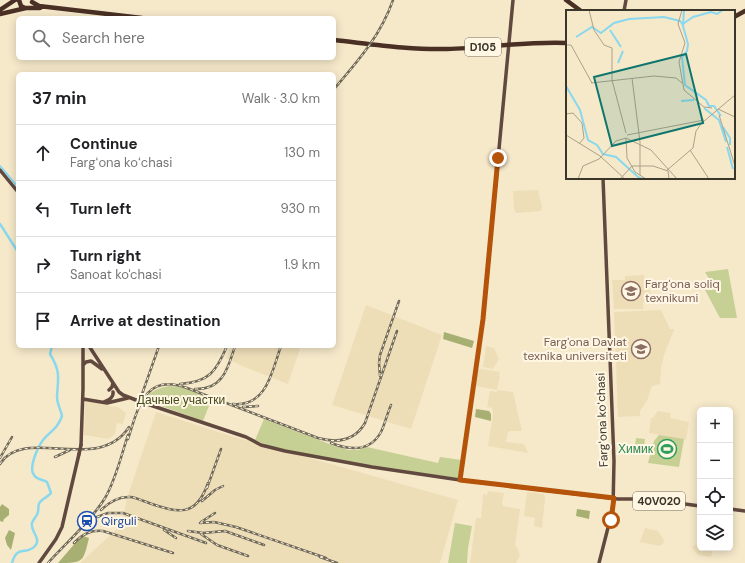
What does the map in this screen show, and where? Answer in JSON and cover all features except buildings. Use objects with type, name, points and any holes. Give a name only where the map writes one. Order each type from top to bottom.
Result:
[{"type":"highway","points":[[0,10],[15,0]]},
{"type":"highway","points":[[19,0],[21,6],[26,8]]},
{"type":"highway","points":[[564,0],[577,10]]},
{"type":"highway","points":[[564,0],[580,10]]},
{"type":"highway","points":[[26,8],[30,6],[32,1],[37,6],[124,16]]},
{"type":"highway","points":[[0,14],[26,8],[60,9]]},
{"type":"highway","points":[[736,15],[745,10]]},
{"type":"highway","name":"D105","points":[[336,40],[447,49],[566,43]]},
{"type":"main road","points":[[460,480],[484,312],[513,0]]},
{"type":"main road","points":[[625,10],[627,0]]},
{"type":"main road","points":[[0,170],[16,190]]},
{"type":"main road","name":"Fargʻona koʻchasi","points":[[600,563],[613,520],[614,498],[613,406],[604,179]]},
{"type":"main road","points":[[39,563],[56,539],[62,527],[81,445],[83,348]]},
{"type":"main road","points":[[90,348],[112,382],[123,396],[246,437],[260,445],[372,467],[460,480],[614,498]]},
{"type":"main road","points":[[83,365],[87,361],[92,361],[106,372]]},
{"type":"main road","points":[[109,390],[112,387],[112,382]]},
{"type":"main road","points":[[103,403],[113,396],[113,392]]},
{"type":"main road","points":[[83,399],[103,403],[129,398]]},
{"type":"main road","name":"40V020","points":[[614,498],[649,498],[697,505]]},
{"type":"main road","name":"40V020","points":[[614,498],[648,499],[697,505]]},
{"type":"main road","points":[[733,510],[745,512]]},
{"type":"shaded area","points":[[538,190],[542,206],[541,211],[516,213],[514,209],[513,191]]},
{"type":"shaded area","name":"Farg'ona soliq texnikumi","points":[[643,275],[646,279],[653,301],[643,302],[643,309],[614,309],[612,280],[625,280],[625,276]]},
{"type":"shaded area","points":[[366,305],[442,335],[411,429],[332,405]]},
{"type":"shaded area","name":"Farg'ona Davlat texnika universiteti","points":[[661,310],[670,329],[674,330],[664,355],[660,384],[652,386],[647,401],[640,411],[640,416],[618,417],[614,312]]},
{"type":"shaded area","points":[[486,346],[494,348],[499,359],[493,369],[483,367]]},
{"type":"shaded area","points":[[230,348],[300,348],[288,384],[226,358]]},
{"type":"shaded area","points":[[482,369],[500,372],[497,390],[476,386],[478,370]]},
{"type":"shaded area","points":[[497,390],[513,392],[522,431],[510,431],[506,442],[524,444],[528,453],[488,446],[493,414],[492,408],[487,407],[490,391],[497,392]]},
{"type":"shaded area","points":[[91,401],[120,408],[126,413],[123,424],[117,423],[115,434],[109,439],[84,435],[85,402]]},
{"type":"shaded area","points":[[658,411],[671,413],[670,418],[689,422],[686,440],[649,433],[651,418],[653,418]]},
{"type":"shaded area","points":[[156,412],[228,435],[458,500],[440,563],[80,563],[118,528],[120,529],[128,495]]},
{"type":"shaded area","points":[[488,491],[504,493],[503,506],[520,509],[515,546],[517,547],[520,555],[516,563],[470,563],[476,518],[481,518],[483,494],[487,495]]},
{"type":"shaded area","points":[[527,492],[544,494],[545,498],[542,528],[534,526],[535,518],[524,516]]},
{"type":"shaded area","points":[[645,528],[658,531],[664,540],[663,544],[659,546],[640,542]]},
{"type":"shaded area","points":[[697,544],[697,551],[712,551],[711,557],[698,555],[692,547]]},
{"type":"green space","points":[[728,269],[737,318],[720,318],[704,288],[712,284],[705,272]]},
{"type":"green space","points":[[444,332],[474,341],[472,348],[443,339]]},
{"type":"green space","name":"Дачные участки","points":[[169,386],[182,387],[212,398],[203,421],[145,400],[152,392]]},
{"type":"green space","points":[[476,409],[489,411],[491,414],[491,421],[475,417]]},
{"type":"green space","points":[[264,419],[348,450],[358,450],[367,447],[438,463],[440,457],[461,460],[458,478],[360,465],[277,449],[255,440]]},
{"type":"green space","name":"Химик","points":[[659,435],[684,439],[679,467],[648,463],[654,441]]},
{"type":"green space","points":[[636,438],[645,439],[643,455],[634,454]]},
{"type":"green space","points":[[2,504],[9,509],[9,515],[3,522],[0,521],[0,507]]},
{"type":"green space","points":[[577,509],[590,511],[589,519],[576,516]]},
{"type":"green space","points":[[455,523],[472,526],[467,563],[448,563]]},
{"type":"green space","points":[[9,530],[15,533],[11,550],[7,545],[5,538]]},
{"type":"green space","points":[[83,536],[89,538],[81,560],[58,563],[77,541]]},
{"type":"waterway","points":[[0,166],[16,185]]},
{"type":"waterway","points":[[0,224],[16,249]]},
{"type":"waterway","points":[[12,563],[16,554],[32,549],[37,543],[37,538],[32,523],[37,514],[40,502],[51,493],[47,482],[35,477],[32,472],[32,468],[36,452],[41,443],[56,427],[62,416],[57,400],[58,379],[56,366],[50,354],[52,348]]},
{"type":"railway","points":[[336,87],[368,47],[382,25],[393,0]]},
{"type":"railway","points":[[380,376],[380,355],[399,301]]},
{"type":"railway","points":[[128,439],[135,416],[145,396],[152,389],[161,385],[173,384],[318,438],[325,440],[344,440],[356,434],[365,423],[397,331]]},
{"type":"railway","points":[[141,397],[158,348]]},
{"type":"railway","points":[[180,384],[190,383],[205,378],[215,369],[226,348]]},
{"type":"railway","points":[[195,389],[212,386],[218,382],[227,370],[234,348]]},
{"type":"railway","points":[[233,404],[254,400],[261,394],[271,376],[280,348]]},
{"type":"railway","points":[[331,443],[352,448],[359,448],[371,443],[381,432],[391,405]]},
{"type":"railway","points":[[243,407],[258,406]]},
{"type":"railway","points":[[0,464],[11,453],[26,449],[43,448],[81,450],[99,448],[116,441],[129,427]]},
{"type":"railway","points":[[48,563],[86,523],[105,498],[115,475],[128,435]]},
{"type":"railway","points":[[0,458],[12,437]]},
{"type":"railway","points":[[207,488],[221,449]]},
{"type":"railway","points":[[55,457],[70,450]]},
{"type":"railway","points":[[101,510],[107,504],[122,497],[136,498],[169,509],[185,510],[198,502],[208,483]]},
{"type":"railway","points":[[202,501],[215,490],[223,486]]},
{"type":"railway","points":[[97,517],[108,513],[123,513],[206,543]]},
{"type":"railway","points":[[201,522],[215,513]]},
{"type":"railway","points":[[200,523],[214,522],[236,527],[326,558]]},
{"type":"railway","points":[[164,530],[176,538]]},
{"type":"railway","points":[[74,543],[87,533],[103,531],[173,553]]},
{"type":"railway","points":[[188,531],[203,533],[225,531],[264,545]]},
{"type":"railway","points":[[201,534],[217,545],[248,556]]},
{"type":"railway","points":[[320,557],[337,563]]},
{"type":"place","name":"Farg'ona soliq texnikumi","points":[[631,291]]},
{"type":"place","name":"Farg'ona Davlat texnika universiteti","points":[[641,349]]},
{"type":"place","name":"Химик","points":[[667,449]]},
{"type":"place","name":"Qirguli","points":[[87,521]]},
{"type":"route","points":[[498,158],[483,319],[460,480],[614,498],[611,520]]}]
